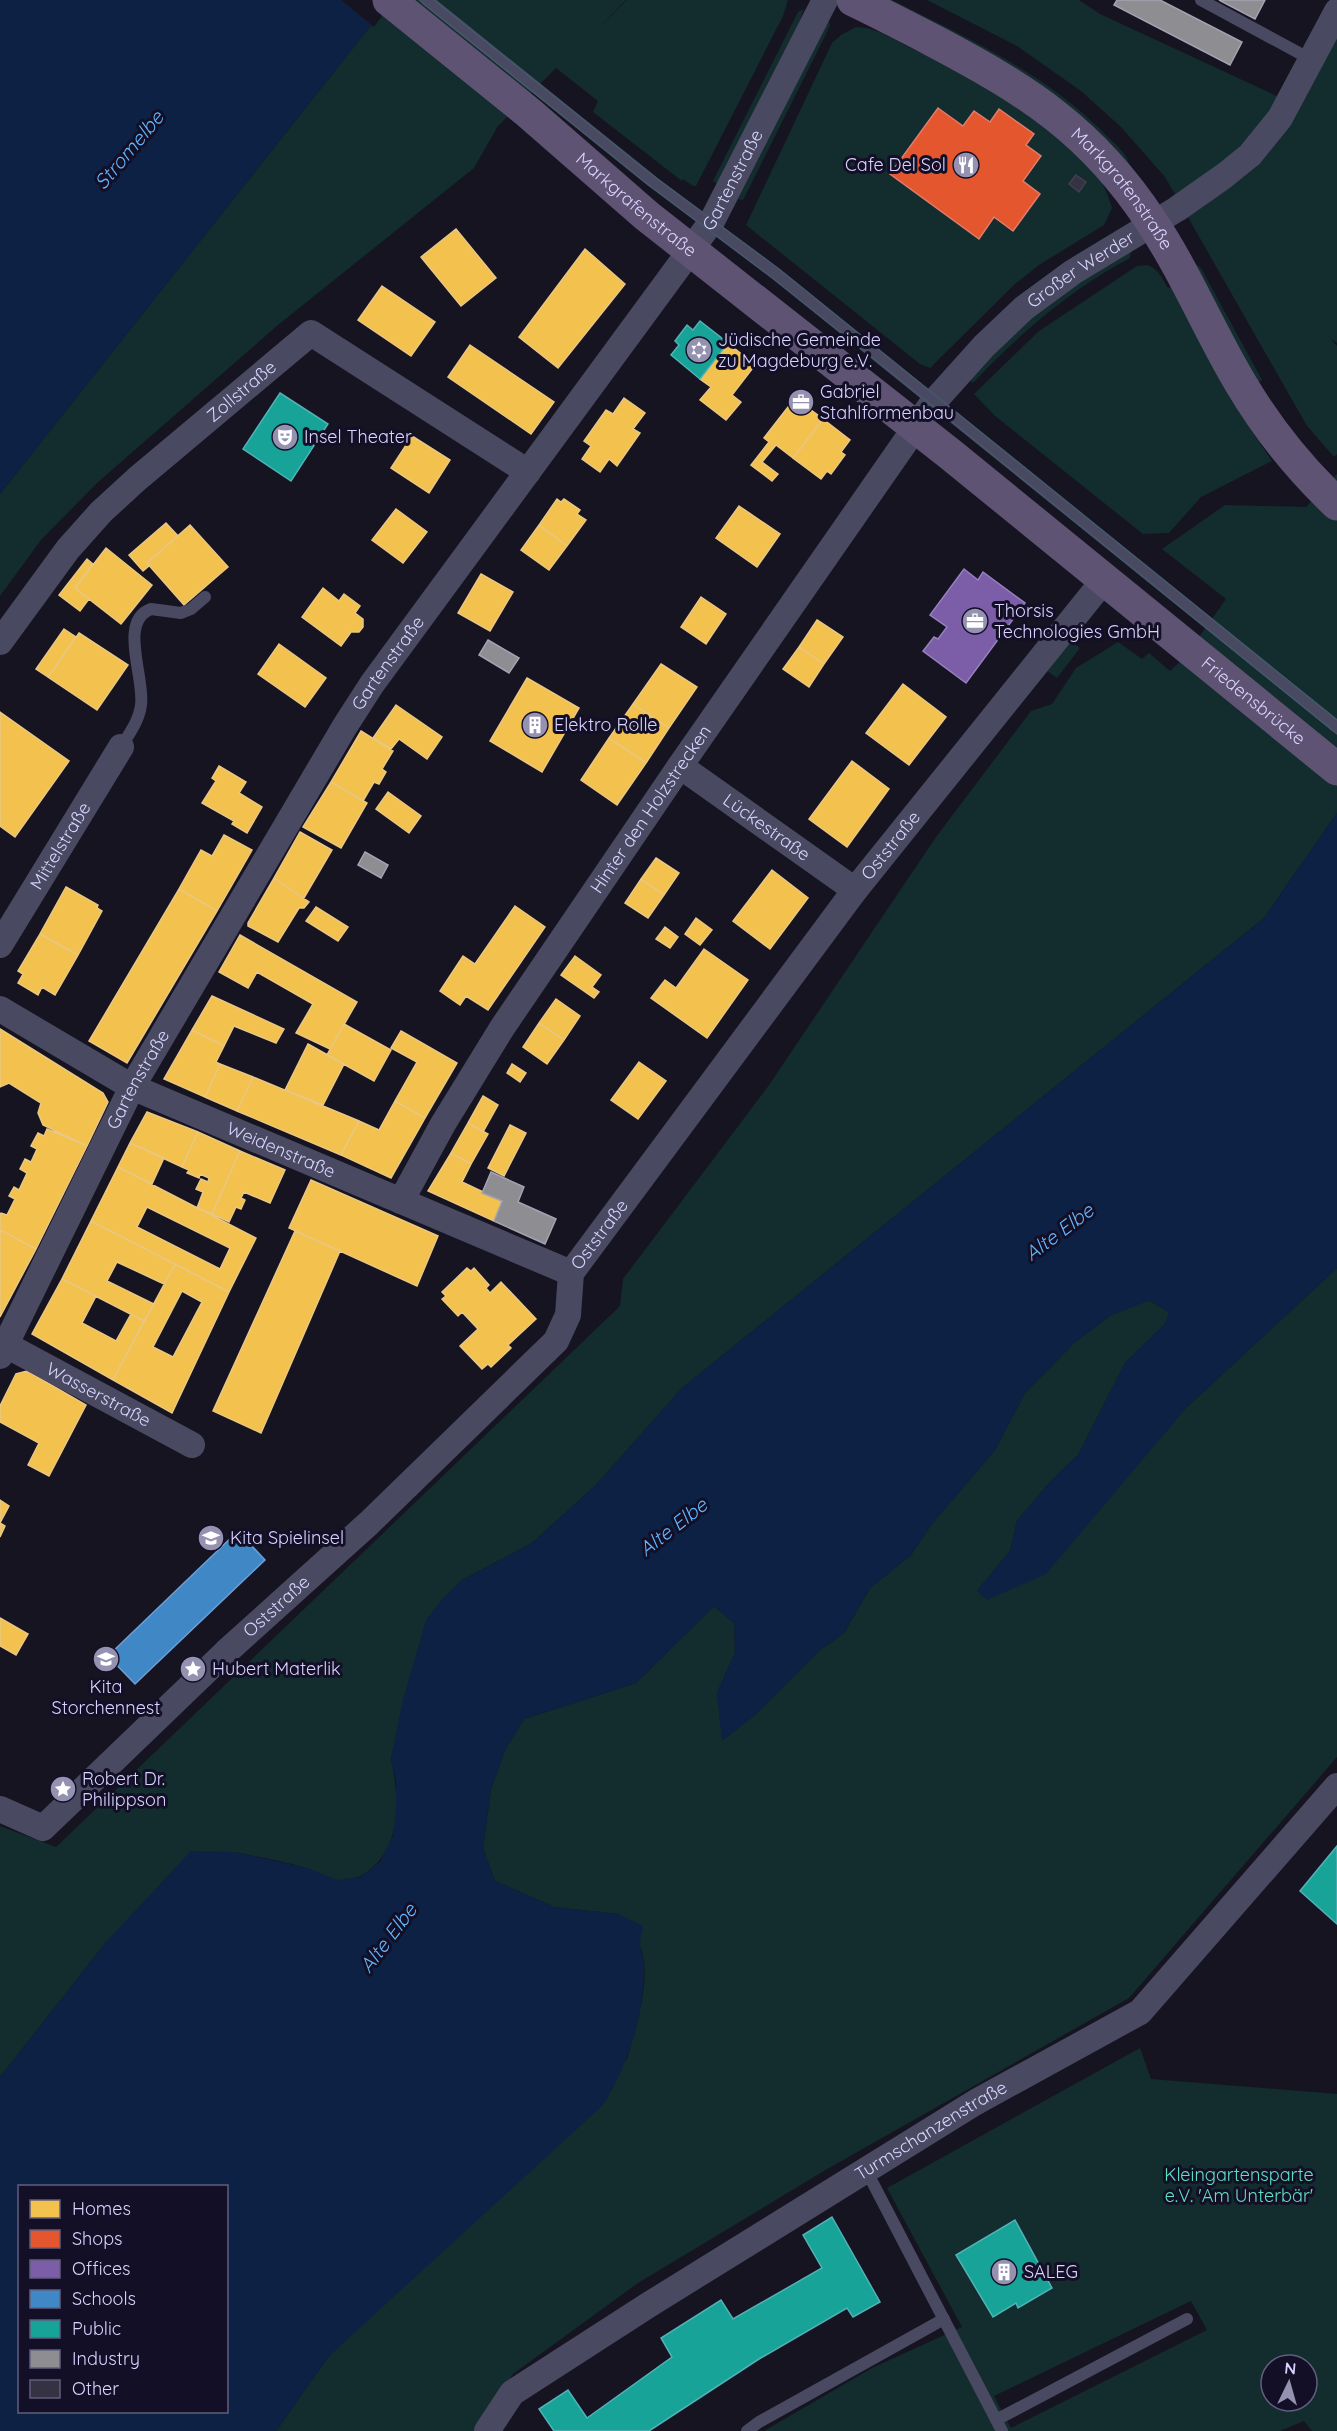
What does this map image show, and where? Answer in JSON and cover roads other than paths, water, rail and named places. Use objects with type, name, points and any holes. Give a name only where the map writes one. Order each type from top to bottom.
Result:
[{"type":"main road","name":"Markgrafenstraße","points":[[389,0],[536,104],[690,250],[915,427],[1104,580]]},
{"type":"main road","name":"Markgrafenstraße","points":[[853,0],[989,71],[1047,108],[1078,134],[1112,168],[1152,222],[1240,383],[1281,443],[1337,504]]},
{"type":"main road","name":"Friedensbrücke","points":[[1104,580],[1337,769]]},
{"type":"street","name":"Gartenstraße","points":[[3,1351],[132,1087],[345,726],[372,684],[721,206],[825,0]]},
{"type":"street","name":"Großer Werder","points":[[915,427],[984,346],[1024,308],[1073,272],[1152,222],[1177,209],[1224,176],[1250,154],[1280,118],[1337,11]]},
{"type":"street","name":"Zollstraße","points":[[0,642],[69,549],[101,512],[137,479],[312,333],[528,472]]},
{"type":"street","name":"Hinter den Holzstrecken","points":[[401,1201],[487,1050],[915,427]]},
{"type":"street","name":"Oststraße","points":[[0,1809],[43,1828],[226,1652],[369,1523],[556,1341],[568,1315],[571,1273],[855,890],[1104,580]]},
{"type":"street","name":"Mittelstraße","points":[[0,945],[121,747]]},
{"type":"street","name":"Lückestraße","points":[[680,766],[855,890]]},
{"type":"street","name":"Weidenstraße","points":[[0,1009],[132,1087],[571,1273]]},
{"type":"street","name":"Wasserstraße","points":[[3,1351],[192,1445]]},
{"type":"street","name":"Turmschanzenstraße","points":[[487,2431],[512,2393],[976,2102],[1140,2012],[1337,1786]]},
{"type":"lane","points":[[427,0],[536,104],[709,224],[775,273],[1337,727]]},
{"type":"lane","points":[[1201,0],[1311,60]]},
{"type":"lane","points":[[121,747],[137,720],[141,707],[141,684],[134,641],[134,628],[138,618],[152,609],[175,613],[184,612],[205,597]]},
{"type":"lane","points":[[866,2170],[999,2426],[1187,2319]]},
{"type":"lane","points":[[747,2431],[759,2422],[944,2319]]},
{"type":"water","name":"Stromelbe","points":[[0,0],[391,0],[0,494]]},
{"type":"water","name":"Alte Elbe","points":[[1337,813],[1337,1268],[1187,1407],[1046,1574],[987,1600],[977,1591],[1010,1551],[1017,1521],[1049,1483],[1078,1455],[1125,1363],[1164,1325],[1169,1313],[1150,1300],[1111,1315],[1075,1342],[1025,1393],[995,1450],[931,1525],[911,1555],[870,1588],[844,1633],[820,1650],[756,1714],[722,1741],[717,1693],[735,1653],[734,1623],[714,1606],[636,1683],[524,1719],[506,1748],[491,1789],[483,1848],[495,1881],[554,1907],[618,1914],[643,1926],[640,1945],[644,1965],[643,1986],[638,2022],[627,2057],[603,2105],[329,2356],[276,2431],[0,2431],[0,2077],[107,1941],[191,1851],[234,1852],[307,1868],[337,1880],[360,1877],[380,1862],[393,1836],[396,1782],[391,1758],[403,1700],[426,1620],[444,1597],[462,1580],[532,1543],[596,1485],[682,1388],[1264,918]]},
{"type":"tram line","points":[[419,0],[650,186],[771,277],[898,378],[1337,734]]},
{"type":"tram line","points":[[434,0],[656,178],[779,269],[1337,720]]},
{"type":"place","name":"Cafe Del Sol","points":[[966,165]]},
{"type":"place","name":"Jüdische Gemeinde zu Magdeburg e.V.","points":[[699,350]]},
{"type":"place","name":"Gabriel Stahlformenbau","points":[[801,402]]},
{"type":"place","name":"Insel Theater","points":[[285,437]]},
{"type":"place","name":"Thorsis Technologies GmbH","points":[[975,621]]},
{"type":"place","name":"Elektro Rolle","points":[[535,725]]},
{"type":"place","name":"Kita Spielinsel","points":[[211,1538]]},
{"type":"place","name":"Kita Storchennest","points":[[106,1659]]},
{"type":"place","name":"Hubert Materlik","points":[[193,1669]]},
{"type":"place","name":"Robert Dr. Philippson","points":[[63,1789]]},
{"type":"place","name":"SALEG","points":[[1004,2272]]},
{"type":"park label","name":"Kleingartensparte e.V. 'Am Unterbär'","points":[[1239,2185]]}]
